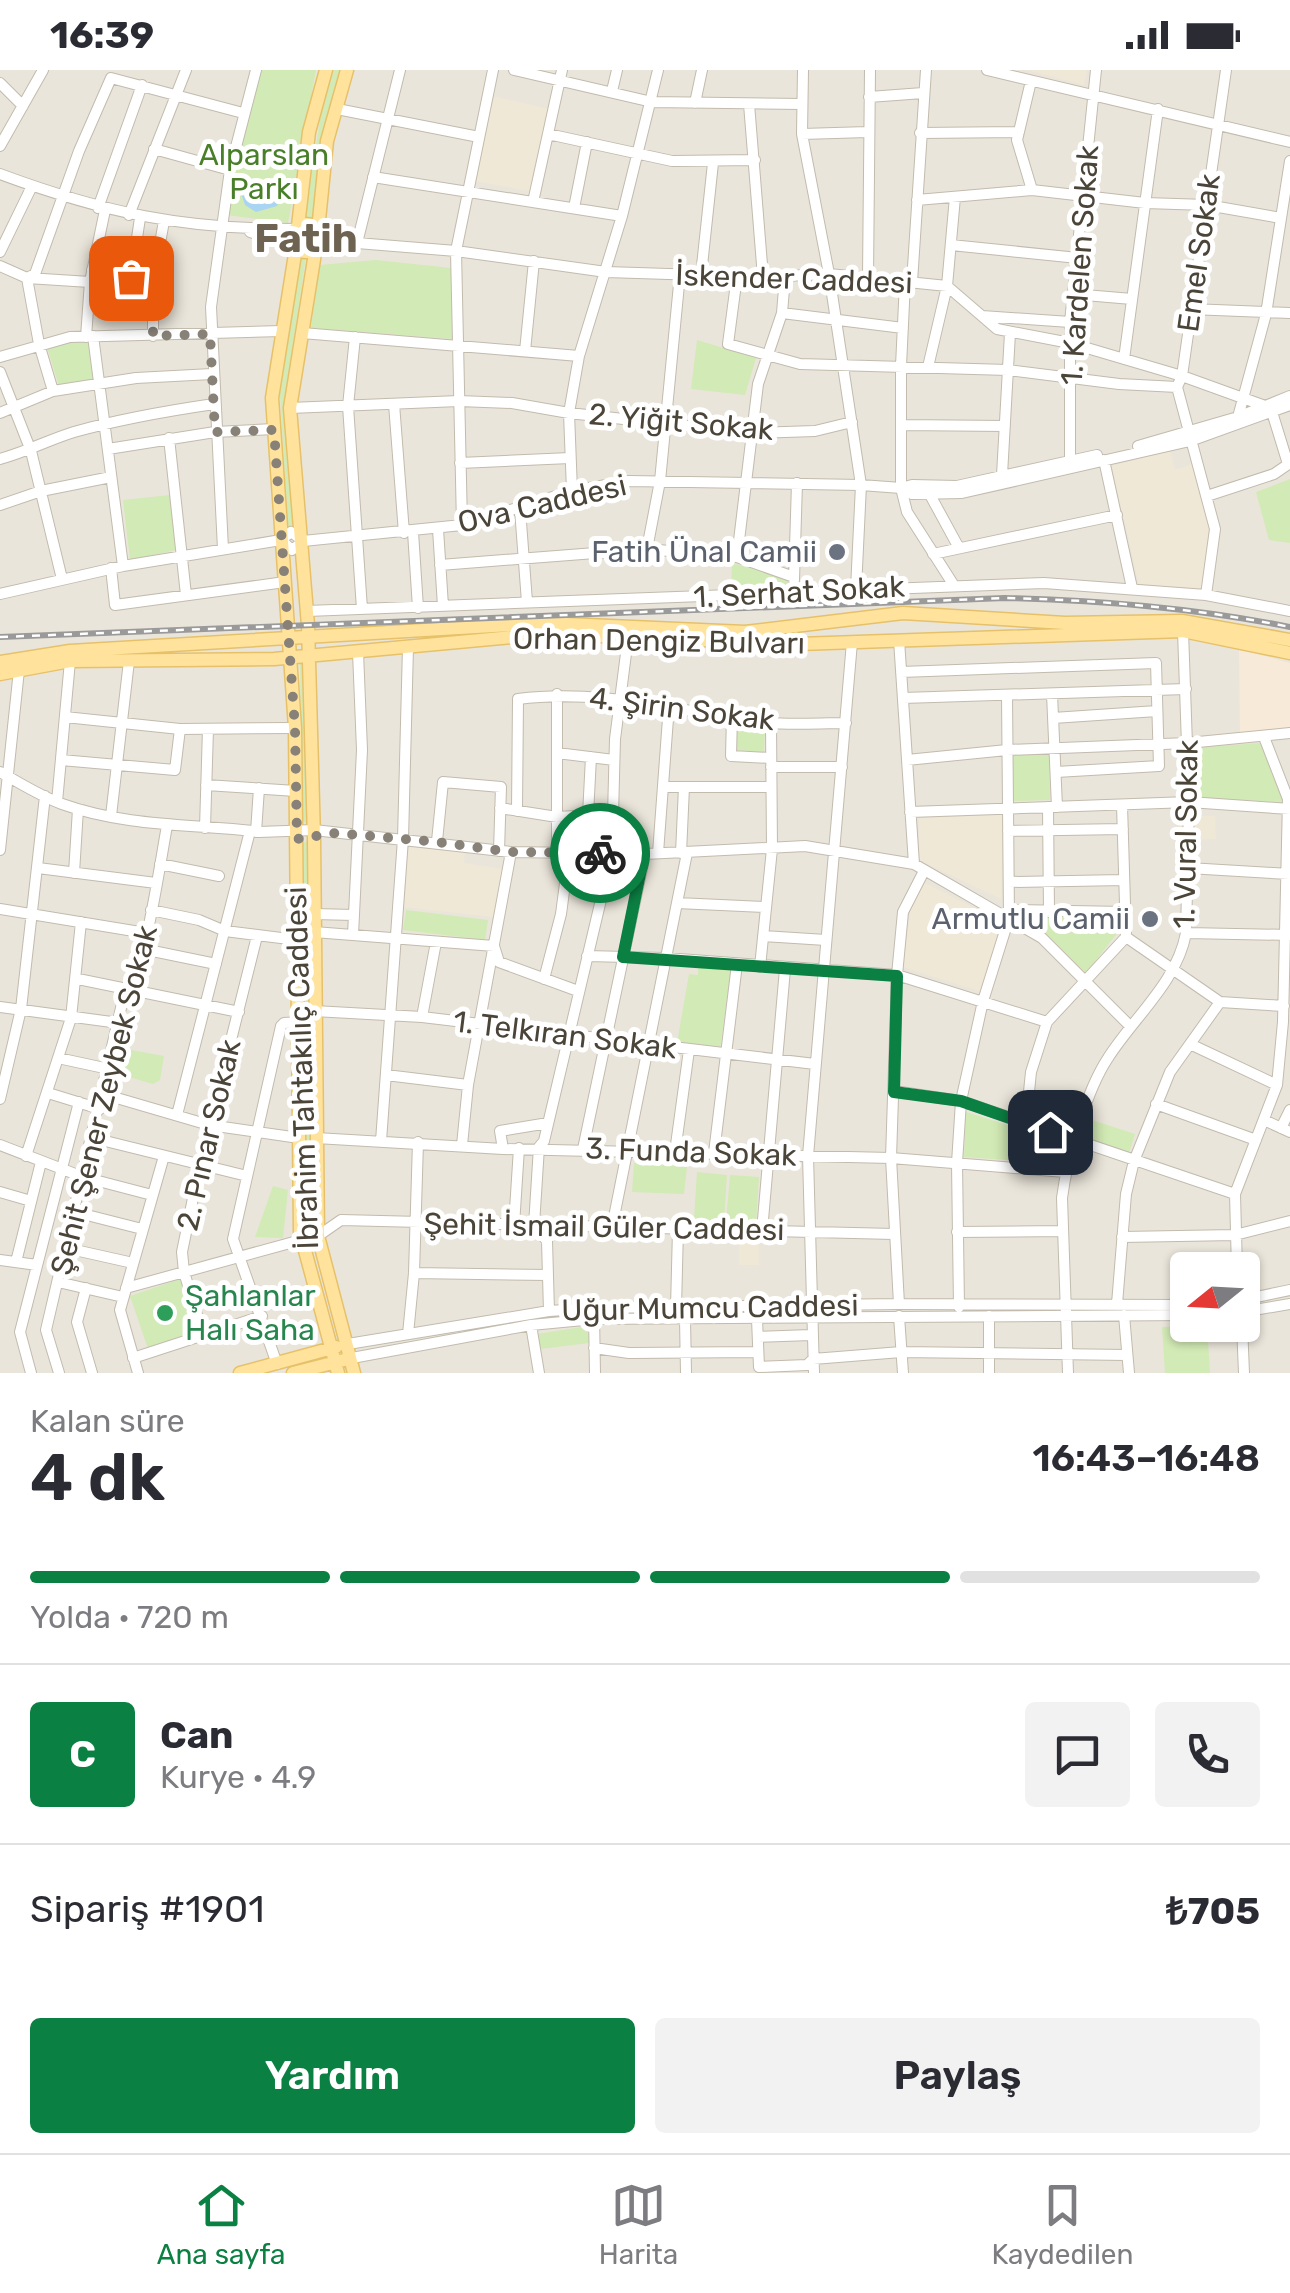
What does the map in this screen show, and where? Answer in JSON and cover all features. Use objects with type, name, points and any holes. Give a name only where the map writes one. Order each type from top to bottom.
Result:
[{"type":"main road","points":[[326,70],[309,132],[296,227],[295,246],[304,252],[316,247],[320,239],[327,141],[347,70]]},
{"type":"main road","points":[[296,227],[306,223],[318,230]]},
{"type":"main road","name":"İbrahim Tahtakılıç Caddesi","points":[[295,246],[272,398],[295,728],[300,1240],[335,1361]]},
{"type":"main road","name":"İbrahim Tahtakılıç Caddesi","points":[[316,247],[290,408],[308,637],[318,1236],[354,1373]]},
{"type":"main road","points":[[902,616],[916,628],[903,640],[889,629],[902,616]]},
{"type":"main road","name":"Orhan Dengiz Bulvarı","points":[[0,662],[70,651],[543,623],[745,632],[843,618],[902,616],[1066,623],[1182,620],[1290,640]]},
{"type":"main road","name":"Orhan Dengiz Bulvarı","points":[[0,674],[70,661],[291,657],[546,634],[799,644],[1183,631],[1290,653]]},
{"type":"main road","points":[[300,1240],[318,1236]]},
{"type":"main road","name":"Uğur Mumcu Caddesi","points":[[294,1373],[335,1361],[350,1351]]},
{"type":"main road","name":"Uğur Mumcu Caddesi","points":[[240,1373],[278,1364],[335,1361]]},
{"type":"street","points":[[0,146],[43,70]]},
{"type":"street","points":[[131,278],[134,217],[154,149],[186,70]]},
{"type":"street","points":[[357,242],[400,70]]},
{"type":"street","points":[[462,525],[456,251],[493,70]]},
{"type":"street","points":[[514,70],[561,76],[652,102],[802,104]]},
{"type":"street","points":[[612,91],[618,70]]},
{"type":"street","points":[[572,492],[569,413],[578,356],[622,216],[658,70]]},
{"type":"street","points":[[695,103],[702,70]]},
{"type":"street","points":[[802,70],[802,134],[829,274],[861,485],[856,589]]},
{"type":"street","points":[[868,277],[870,70]]},
{"type":"street","points":[[926,70],[918,200],[903,328],[902,488],[907,512],[953,584]]},
{"type":"street","points":[[988,70],[1290,142]]},
{"type":"street","name":"1. Kardelen Sokak","points":[[1071,464],[1070,322],[1096,70]]},
{"type":"street","name":"Emel Sokak","points":[[1206,595],[1216,537],[1189,437],[1180,381],[1226,70]]},
{"type":"street","points":[[222,549],[210,334],[230,170],[253,71]]},
{"type":"street","points":[[534,202],[561,76]]},
{"type":"street","points":[[1023,76],[1018,140],[1032,190]]},
{"type":"street","points":[[26,278],[35,274],[61,196],[111,78],[243,113]]},
{"type":"street","points":[[0,84],[23,106]]},
{"type":"street","points":[[142,85],[102,209],[91,276],[90,336],[112,477],[115,605],[285,582]]},
{"type":"street","points":[[868,97],[923,93]]},
{"type":"street","points":[[749,104],[763,276]]},
{"type":"street","points":[[337,109],[479,138]]},
{"type":"street","points":[[1124,359],[1158,110]]},
{"type":"street","points":[[802,134],[868,132]]},
{"type":"street","points":[[920,132],[1019,132]]},
{"type":"street","points":[[548,134],[672,161],[756,160]]},
{"type":"street","points":[[574,208],[587,142]]},
{"type":"street","points":[[154,149],[230,170]]},
{"type":"street","points":[[1238,417],[1266,314],[1284,224],[1290,160]]},
{"type":"street","points":[[701,275],[713,162]]},
{"type":"street","points":[[0,174],[134,217],[239,229],[296,227]]},
{"type":"street","points":[[373,177],[622,216]]},
{"type":"street","points":[[0,252],[32,186]]},
{"type":"street","points":[[918,200],[1032,190],[1145,203],[1206,205],[1284,224]]},
{"type":"street","points":[[928,367],[947,286],[955,197]]},
{"type":"street","points":[[153,336],[153,282],[164,221]]},
{"type":"street","points":[[239,229],[295,246]]},
{"type":"street","points":[[318,230],[357,242]]},
{"type":"street","points":[[316,247],[357,242]]},
{"type":"street","name":"İskender Caddesi","points":[[357,242],[606,272],[829,274],[947,286],[997,329],[1070,343],[1180,381],[1244,396],[1268,409]]},
{"type":"street","points":[[950,245],[1078,258]]},
{"type":"street","points":[[525,351],[534,261]]},
{"type":"street","points":[[0,266],[26,278],[91,276],[153,282]]},
{"type":"street","points":[[646,549],[660,481],[680,274]]},
{"type":"street","points":[[736,276],[728,344],[766,357],[800,364],[1008,370],[1069,377],[1180,381]]},
{"type":"street","points":[[737,556],[750,432],[766,357],[782,313],[785,276]]},
{"type":"street","points":[[26,278],[53,391]]},
{"type":"street","points":[[1073,294],[1132,300]]},
{"type":"street","points":[[1190,309],[1290,313]]},
{"type":"street","points":[[782,313],[903,328]]},
{"type":"street","points":[[980,316],[1070,322]]},
{"type":"street","points":[[0,357],[39,344],[90,336],[282,331]]},
{"type":"street","points":[[302,333],[578,356]]},
{"type":"street","points":[[1002,476],[1010,333]]},
{"type":"street","points":[[354,337],[348,406],[362,609]]},
{"type":"street","points":[[0,372],[31,451],[62,578]]},
{"type":"street","points":[[0,413],[53,391],[99,383],[212,374]]},
{"type":"street","name":"Ova Caddesi","points":[[1,590],[281,540],[292,550],[303,540],[462,525],[572,492],[628,481],[957,486],[1104,460],[1189,437],[1268,409],[1290,396]]},
{"type":"street","name":"2. Yiğit Sokak","points":[[290,408],[459,401],[512,403],[569,413],[750,432],[816,430],[852,422]]},
{"type":"street","points":[[0,460],[31,451],[38,444],[145,413],[214,404]]},
{"type":"street","points":[[394,404],[418,608]]},
{"type":"street","name":"Ova Caddesi","points":[[902,488],[912,494],[962,493],[1189,437],[1238,417],[1290,405]]},
{"type":"street","points":[[1206,496],[1274,474],[1289,463],[1268,409]]},
{"type":"street","points":[[900,425],[1005,426]]},
{"type":"street","points":[[108,449],[215,432],[274,430]]},
{"type":"street","points":[[169,438],[186,595]]},
{"type":"street","points":[[460,463],[570,458]]},
{"type":"street","points":[[1104,460],[1132,588]]},
{"type":"street","points":[[0,505],[41,491],[112,477]]},
{"type":"street","points":[[794,591],[796,483]]},
{"type":"street","points":[[929,494],[959,548]]},
{"type":"street","points":[[520,510],[526,602]]},
{"type":"street","points":[[933,554],[1117,515]]},
{"type":"street","points":[[438,529],[443,606]]},
{"type":"street","points":[[440,565],[646,549],[737,556],[794,577]]},
{"type":"street","name":"1. Serhat Sokak","points":[[306,611],[1044,583],[1206,595],[1290,611]]},
{"type":"street","name":"1. Vural Sokak","points":[[1068,1373],[1065,1172],[1102,1068],[1174,968],[1186,933],[1188,743],[1183,631]]},
{"type":"street","points":[[550,1311],[546,1240],[534,1225],[539,1147],[544,1141],[612,854],[614,760],[628,638]]},
{"type":"street","points":[[902,1373],[891,1158],[897,976],[903,912],[919,868],[910,812],[901,672],[903,640]]},
{"type":"street","points":[[814,1373],[809,1311],[808,1156],[852,642]]},
{"type":"street","points":[[381,1141],[403,839],[408,646]]},
{"type":"street","points":[[353,936],[362,750],[358,652]]},
{"type":"street","points":[[57,802],[70,661]]},
{"type":"street","points":[[111,816],[129,661]]},
{"type":"street","points":[[901,672],[1156,663],[1159,766],[1056,772]]},
{"type":"street","points":[[0,850],[4,774],[19,670]]},
{"type":"street","points":[[903,698],[1186,690]]},
{"type":"street","points":[[544,979],[561,914],[563,853],[557,817],[556,694]]},
{"type":"street","name":"4. Şirin Sokak","points":[[517,811],[518,699],[556,694],[620,698],[771,723],[846,722]]},
{"type":"street","points":[[1049,912],[1048,830],[1056,772],[1052,694]]},
{"type":"street","points":[[960,1310],[956,1162],[961,1101],[983,1001],[1009,914],[1007,695]]},
{"type":"street","points":[[658,854],[669,705]]},
{"type":"street","points":[[1053,718],[1158,710]]},
{"type":"street","points":[[732,715],[731,756],[842,767]]},
{"type":"street","points":[[65,717],[180,729],[295,728]]},
{"type":"street","points":[[760,967],[772,849],[771,723]]},
{"type":"street","points":[[61,760],[175,770],[180,729]]},
{"type":"street","points":[[205,828],[208,729]]},
{"type":"street","points":[[907,760],[1008,750],[1188,743],[1290,732]]},
{"type":"street","points":[[1236,1252],[1235,1194],[1277,1084],[1287,1022],[1284,1006],[1289,809],[1264,736]]},
{"type":"street","points":[[557,753],[614,760]]},
{"type":"street","points":[[588,815],[590,758]]},
{"type":"street","points":[[4,774],[78,809],[167,826],[297,835],[336,833],[505,852],[658,854],[804,846],[919,868],[1009,914],[1042,938],[1130,1026]]},
{"type":"street","points":[[437,842],[443,782],[501,787],[505,852],[462,1145]]},
{"type":"street","points":[[206,784],[296,790]]},
{"type":"street","points":[[612,1227],[677,903],[684,853],[684,787]]},
{"type":"street","points":[[663,788],[772,787]]},
{"type":"street","points":[[176,1115],[224,931],[255,831],[259,788]]},
{"type":"street","points":[[0,1099],[21,1009],[45,796]]},
{"type":"street","points":[[910,812],[1188,802],[1289,809]]},
{"type":"street","points":[[1026,1121],[1031,1072],[1047,1022],[1126,936],[1122,805]]},
{"type":"street","points":[[500,808],[557,817],[614,814]]},
{"type":"street","points":[[74,873],[78,809]]},
{"type":"street","name":"Şehit Şener Zeybek Sokak","points":[[59,1373],[46,1330],[124,995],[132,989],[143,949],[167,826]]},
{"type":"street","points":[[1008,831],[1123,829]]},
{"type":"street","points":[[583,1149],[644,854]]},
{"type":"street","points":[[160,864],[218,876]]},
{"type":"street","points":[[38,868],[156,883]]},
{"type":"street","points":[[1188,868],[1288,874]]},
{"type":"street","points":[[1009,882],[1124,880]]},
{"type":"street","points":[[677,903],[766,908]]},
{"type":"street","points":[[0,909],[146,933]]},
{"type":"street","points":[[151,910],[200,920],[224,931],[297,940]]},
{"type":"street","points":[[1009,914],[1125,912]]},
{"type":"street","points":[[314,914],[354,915]]},
{"type":"street","points":[[26,1156],[71,1018],[81,922]]},
{"type":"street","points":[[314,932],[494,946]]},
{"type":"street","points":[[1186,933],[1288,934]]},
{"type":"street","name":"2. Pınar Sokak","points":[[203,1334],[184,1272],[182,1252],[257,936]]},
{"type":"street","points":[[763,936],[826,940]]},
{"type":"street","points":[[1126,936],[1220,1002],[1284,1006]]},
{"type":"street","points":[[422,1017],[436,942]]},
{"type":"street","points":[[494,946],[499,962],[578,991]]},
{"type":"street","points":[[143,949],[216,964]]},
{"type":"street","points":[[586,956],[666,958],[897,976],[1047,1022]]},
{"type":"street","points":[[714,1153],[736,964]]},
{"type":"street","points":[[762,1231],[785,969]]},
{"type":"street","points":[[78,979],[239,1012]]},
{"type":"street","points":[[1117,1304],[1126,1194],[1134,1161],[1170,1072],[1220,1002]]},
{"type":"street","points":[[0,1007],[119,1023]]},
{"type":"street","name":"1. Telkıran Sokak","points":[[299,1022],[314,1016],[390,1014],[815,1064]]},
{"type":"street","points":[[278,1364],[242,1256],[232,1238],[280,1026],[299,1022]]},
{"type":"street","points":[[1190,1044],[1277,1084]]},
{"type":"street","points":[[675,1152],[688,1050]]},
{"type":"street","points":[[58,1058],[109,1069]]},
{"type":"street","points":[[386,1074],[468,1084]]},
{"type":"street","points":[[894,1092],[961,1101],[1235,1194]]},
{"type":"street","points":[[48,1093],[100,1109]]},
{"type":"street","points":[[104,1094],[210,1125],[299,1138]]},
{"type":"street","points":[[32,1373],[20,1332],[79,1102]]},
{"type":"street","points":[[1156,1104],[1256,1140]]},
{"type":"street","points":[[1264,1120],[1286,1130],[1290,1110]]},
{"type":"street","points":[[503,1148],[500,1130],[548,1123]]},
{"type":"street","points":[[93,1138],[247,1176]]},
{"type":"street","name":"3. Funda Sokak","points":[[316,1138],[503,1148],[891,1158],[1065,1172]]},
{"type":"street","points":[[408,1334],[417,1222],[418,1142]]},
{"type":"street","points":[[0,1145],[83,1178],[152,1195]]},
{"type":"street","points":[[514,1225],[519,1148]]},
{"type":"street","points":[[138,1373],[121,1319],[124,1293],[164,1156]]},
{"type":"street","points":[[16,1262],[41,1162]]},
{"type":"street","points":[[0,1192],[31,1201]]},
{"type":"street","points":[[75,1212],[142,1229]]},
{"type":"street","points":[[1122,1237],[1235,1235],[1289,1219]]},
{"type":"street","name":"Şehit İsmail Güler Caddesi","points":[[318,1236],[342,1220],[894,1234]]},
{"type":"street","points":[[676,1308],[678,1229]]},
{"type":"street","points":[[957,1232],[1063,1231]]},
{"type":"street","points":[[58,1282],[124,1293],[300,1240]]},
{"type":"street","points":[[66,1248],[133,1263]]},
{"type":"street","points":[[0,1260],[38,1265]]},
{"type":"street","points":[[414,1273],[548,1274]]},
{"type":"street","points":[[86,1288],[76,1322],[92,1373]]},
{"type":"street","points":[[1260,1296],[1290,1290]]},
{"type":"street","name":"Uğur Mumcu Caddesi","points":[[960,1310],[988,1316],[1117,1304],[1170,1304]]},
{"type":"street","points":[[1260,1309],[1290,1304]]},
{"type":"street","name":"Uğur Mumcu Caddesi","points":[[350,1351],[594,1313],[676,1308],[1170,1314]]},
{"type":"street","name":"Uğur Mumcu Caddesi","points":[[350,1351],[408,1334],[550,1311],[685,1320],[758,1318],[809,1311]]},
{"type":"street","points":[[594,1313],[596,1373]]},
{"type":"street","points":[[1124,1315],[1129,1373]]},
{"type":"street","points":[[134,1358],[262,1316]]},
{"type":"street","points":[[988,1316],[989,1373]]},
{"type":"street","points":[[758,1318],[758,1367],[806,1365],[813,1359],[901,1352],[1127,1355]]},
{"type":"street","points":[[685,1320],[686,1373]]},
{"type":"street","points":[[530,1326],[536,1372]]},
{"type":"street","points":[[758,1337],[811,1335]]},
{"type":"street","points":[[1243,1342],[1244,1373]]},
{"type":"street","points":[[594,1348],[685,1354],[758,1352]]},
{"type":"shaded area","points":[[0,70],[1290,70],[1290,1373],[0,1373]]},
{"type":"shaded area","points":[[1027,70],[1087,70],[1084,85]]},
{"type":"shaded area","points":[[492,96],[549,109],[530,191],[475,181]]},
{"type":"shaded area","points":[[1170,451],[1175,470],[1192,464],[1208,520],[1211,534],[1203,589],[1139,585],[1112,466]]},
{"type":"shaded area","points":[[1239,649],[1290,663],[1290,728],[1240,733]]},
{"type":"shaded area","points":[[1003,815],[1001,899],[919,860],[919,818]]},
{"type":"shaded area","points":[[1190,816],[1215,816],[1216,839],[1191,840]]},
{"type":"shaded area","points":[[408,847],[465,852],[464,863],[502,869],[493,917],[402,907]]},
{"type":"shaded area","points":[[923,882],[1002,922],[982,992],[903,967],[911,907]]},
{"type":"shaded area","points":[[758,1237],[759,1265],[739,1265],[739,1238]]},
{"type":"green space","name":"Alparslan Parkı","points":[[259,70],[316,70],[288,223],[226,215],[233,166]]},
{"type":"green space","points":[[334,70],[340,70],[323,131],[312,222],[303,220],[321,115]]},
{"type":"green space","points":[[299,255],[306,257],[285,396],[294,528],[288,528],[280,394]]},
{"type":"green space","points":[[376,260],[451,268],[452,339],[311,328],[319,265]]},
{"type":"green space","points":[[697,340],[756,358],[745,395],[691,389]]},
{"type":"green space","points":[[88,341],[93,379],[59,386],[47,347]]},
{"type":"green space","points":[[1290,479],[1290,543],[1269,540],[1256,492]]},
{"type":"green space","points":[[170,495],[176,550],[130,560],[123,500]]},
{"type":"green space","points":[[732,563],[789,578],[787,588],[731,591]]},
{"type":"green space","points":[[300,663],[305,663],[307,825],[302,820]]},
{"type":"green space","points":[[735,721],[765,728],[764,752],[734,750]]},
{"type":"green space","points":[[1260,743],[1282,793],[1282,802],[1194,798],[1191,748]]},
{"type":"green space","points":[[1011,753],[1049,753],[1050,800],[1012,801]]},
{"type":"green space","points":[[303,843],[310,844],[306,1016],[302,1013]]},
{"type":"green space","points":[[406,910],[488,920],[485,940],[403,930]]},
{"type":"green space","points":[[1113,916],[1122,927],[1086,973],[1040,930],[1014,917]]},
{"type":"green space","points":[[698,966],[731,968],[720,1050],[677,1043],[689,974],[698,975]]},
{"type":"green space","points":[[306,1027],[313,1227],[308,1230],[302,1029]]},
{"type":"green space","points":[[120,1048],[164,1056],[160,1080],[153,1084],[115,1073]]},
{"type":"green space","points":[[966,1112],[1055,1140],[1050,1163],[964,1157]]},
{"type":"green space","points":[[1092,1120],[1135,1134],[1129,1153],[1086,1139]]},
{"type":"green space","points":[[634,1163],[687,1167],[684,1194],[632,1192]]},
{"type":"green space","points":[[697,1172],[727,1175],[724,1221],[694,1219]]},
{"type":"green space","points":[[730,1175],[759,1177],[756,1224],[726,1222]]},
{"type":"green space","points":[[273,1186],[288,1190],[283,1238],[255,1237]]},
{"type":"green space","name":"Şahlanlar Halı Saha","points":[[183,1278],[201,1331],[148,1349],[130,1296]]},
{"type":"green space","points":[[588,1326],[589,1343],[541,1349],[537,1334]]},
{"type":"green space","points":[[1162,1327],[1170,1327],[1170,1342],[1208,1342],[1210,1373],[1165,1373]]},
{"type":"water","points":[[255,182],[265,182],[279,191],[277,206],[256,212],[245,205],[241,193]]},
{"type":"railway","points":[[0,637],[1005,598],[1148,606],[1290,627]]},
{"type":"way so far","points":[[131,278],[153,282],[153,336],[210,334],[215,432],[274,430],[295,728],[297,839],[336,833],[511,852],[600,853]]},
{"type":"place","name":"Fatih Ünal Camii","points":[[837,552]]},
{"type":"place","name":"Armutlu Camii","points":[[1150,919]]},
{"type":"place","name":"Şahlanlar Halı Saha","points":[[165,1313]]},
{"type":"district","name":"Fatih","points":[[306,238]]},
{"type":"route","points":[[600,853],[644,854],[623,957],[897,976],[894,1092],[961,1101],[1050,1132]]}]
